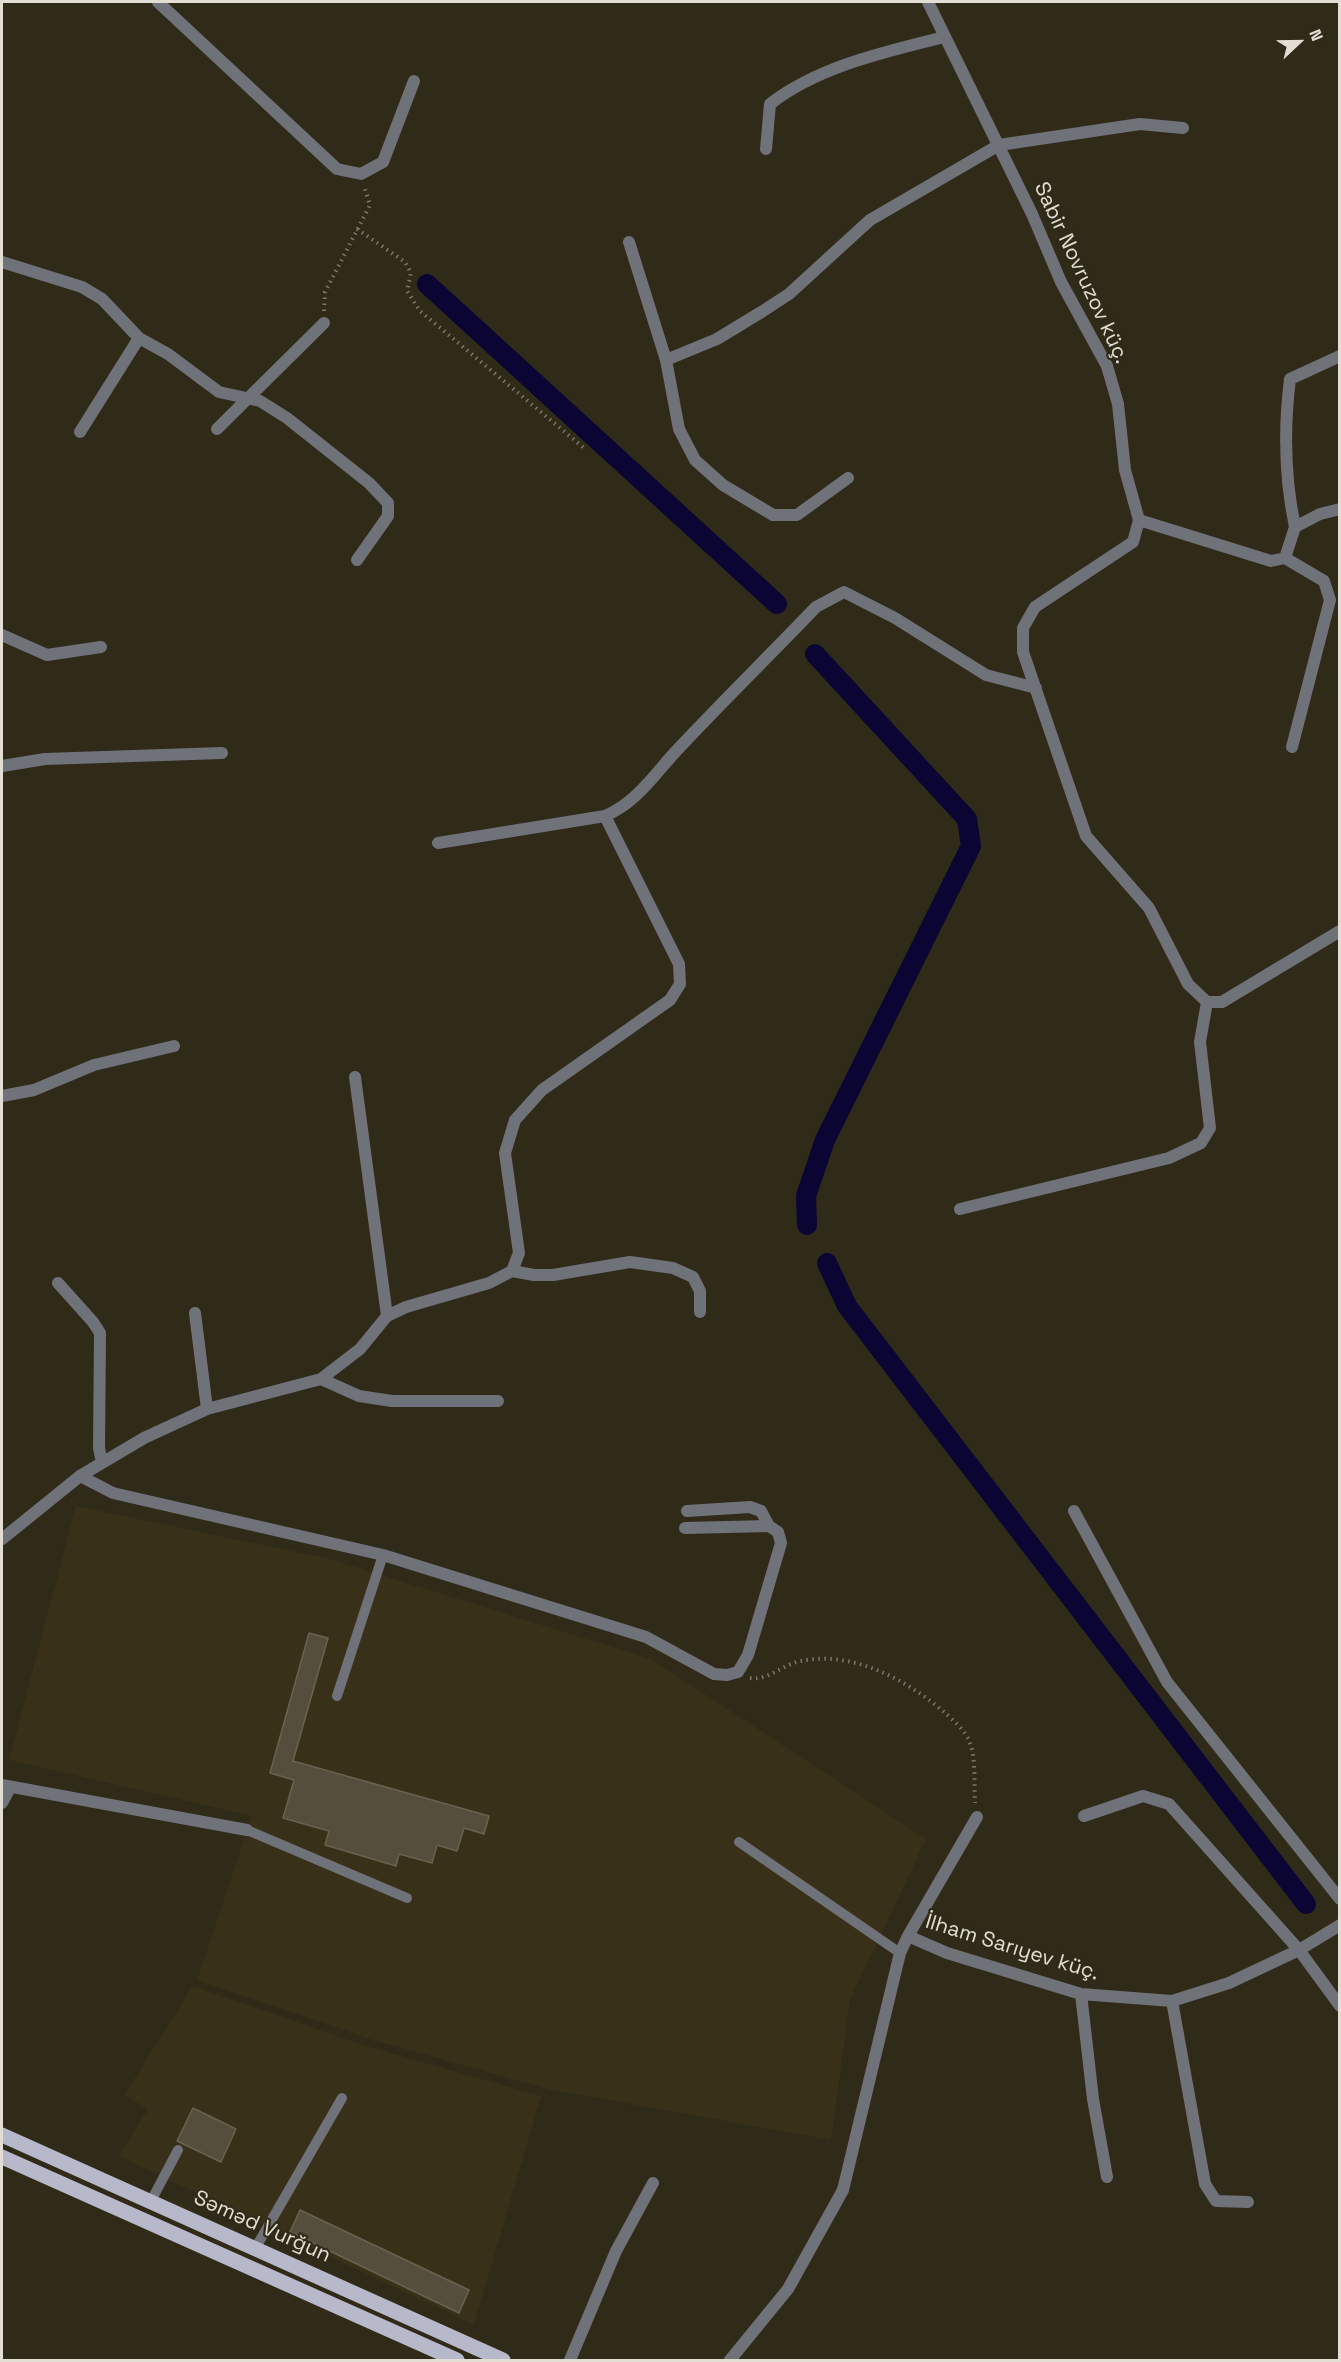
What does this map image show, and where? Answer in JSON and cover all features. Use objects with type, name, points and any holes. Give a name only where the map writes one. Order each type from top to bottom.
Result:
[{"type":"main road","name":"Səməd Vurğun","points":[[2,2135],[256,2247],[503,2361]]},
{"type":"main road","name":"Səməd Vurğun","points":[[2,2157],[457,2361]]},
{"type":"main road","points":[[247,2266],[256,2247]]},
{"type":"street","points":[[158,2],[337,169],[361,174],[383,162],[414,81]]},
{"type":"street","name":"Sabir Novruzov küç.","points":[[928,2],[1032,214],[1060,282],[1107,366],[1118,404],[1125,470],[1139,520]]},
{"type":"street","points":[[766,149],[770,104],[787,91],[870,56],[944,37]]},
{"type":"street","points":[[666,360],[717,339],[763,311],[789,294],[870,220],[999,146],[1140,124],[1183,128]]},
{"type":"street","points":[[629,242],[666,360],[679,429],[695,460],[723,485],[773,515],[798,515],[848,478]]},
{"type":"street","points":[[2,262],[82,287],[102,299],[139,338],[168,354],[219,392],[260,401],[287,418],[369,483],[388,503],[388,516],[357,560]]},
{"type":"street","points":[[217,429],[324,323]]},
{"type":"street","points":[[80,432],[139,338]]},
{"type":"street","points":[[1285,558],[1295,527],[1288,494],[1287,399],[1290,379],[1340,356]]},
{"type":"street","points":[[1295,527],[1320,514],[1340,509]]},
{"type":"street","points":[[1292,747],[1330,600],[1324,581],[1285,558],[1271,561],[1139,520],[1133,542],[1035,608],[1023,627],[1023,652],[1086,836],[1149,908],[1188,984],[1208,1002],[1221,1002],[1340,931]]},
{"type":"street","points":[[438,843],[605,816],[619,810],[638,795],[677,750],[816,607],[844,592],[895,618],[986,675],[1036,688]]},
{"type":"street","points":[[2,635],[47,655],[101,647]]},
{"type":"street","points":[[2,766],[45,759],[222,753]]},
{"type":"street","points":[[512,1271],[519,1253],[505,1153],[515,1120],[543,1090],[670,1000],[680,984],[679,964],[605,816]]},
{"type":"street","points":[[960,1209],[1169,1158],[1201,1143],[1210,1128],[1200,1042],[1208,1002]]},
{"type":"street","points":[[2,1096],[34,1090],[93,1065],[174,1046]]},
{"type":"street","points":[[355,1077],[387,1316]]},
{"type":"street","points":[[2,1539],[80,1476],[144,1438],[207,1409],[321,1379],[360,1349],[387,1316],[406,1307],[489,1283],[512,1271],[534,1275],[553,1275],[630,1262],[673,1268],[693,1277],[700,1291],[700,1312]]},
{"type":"street","points":[[58,1283],[100,1333],[99,1448],[102,1462]]},
{"type":"street","points":[[195,1314],[207,1409]]},
{"type":"street","points":[[321,1379],[359,1396],[392,1401],[498,1401]]},
{"type":"street","points":[[80,1476],[113,1493],[383,1555],[646,1637],[714,1674],[727,1675],[738,1672],[748,1655],[781,1543],[778,1532],[769,1526],[761,1511],[750,1507],[687,1511]]},
{"type":"street","points":[[1074,1511],[1167,1682],[1340,1899]]},
{"type":"street","points":[[685,1528],[769,1526]]},
{"type":"street","points":[[2,1803],[6,1786],[248,1830]]},
{"type":"street","points":[[1084,1816],[1143,1796],[1170,1804],[1299,1950],[1340,2006]]},
{"type":"street","points":[[908,1936],[977,1817]]},
{"type":"street","name":"İlham Sarıyev küç.","points":[[730,2361],[788,2289],[843,2190],[900,1953],[908,1936],[947,1953],[1081,1995],[1172,2001],[1229,1983],[1299,1950],[1340,1924]]},
{"type":"street","points":[[1081,1995],[1093,2099],[1107,2177]]},
{"type":"street","points":[[1172,2001],[1205,2184],[1215,2201],[1248,2202]]},
{"type":"street","points":[[570,2361],[616,2251],[653,2183]]},
{"type":"lane","points":[[337,1696],[383,1555]]},
{"type":"lane","points":[[248,1830],[407,1898]]},
{"type":"lane","points":[[739,1842],[900,1953]]},
{"type":"lane","points":[[256,2247],[342,2098]]},
{"type":"lane","points":[[151,2201],[178,2150]]},
{"type":"path","points":[[324,323],[325,292],[370,206],[361,174]]},
{"type":"path","points":[[357,229],[405,262],[411,273],[407,291],[420,311],[584,448]]},
{"type":"path","points":[[738,1672],[758,1679],[800,1661],[830,1658],[876,1669],[919,1690],[956,1722],[971,1743],[977,1817]]},
{"type":"shaded area","points":[[76,1506],[330,1559],[651,1659],[926,1839],[850,2000],[831,2140],[548,2089],[370,2039],[197,1980],[252,1816],[9,1760]]},
{"type":"shaded area","points":[[193,1986],[366,2046],[541,2096],[474,2325],[119,2156],[148,2109],[124,2095]]},
{"type":"building","points":[[309,1633],[328,1638],[293,1761],[489,1816],[484,1834],[464,1828],[457,1851],[437,1845],[432,1863],[399,1854],[396,1866],[325,1845],[329,1831],[283,1818],[294,1780],[270,1773]]},
{"type":"building","points":[[193,2108],[236,2129],[221,2162],[177,2141]]},
{"type":"building","points":[[300,2210],[469,2290],[459,2313],[290,2232]]},
{"type":"waterway","points":[[427,284],[777,604]]},
{"type":"waterway","points":[[807,1225],[806,1196],[825,1140],[971,846],[967,819],[815,654]]},
{"type":"waterway","points":[[827,1263],[847,1306],[1306,1904]]}]
